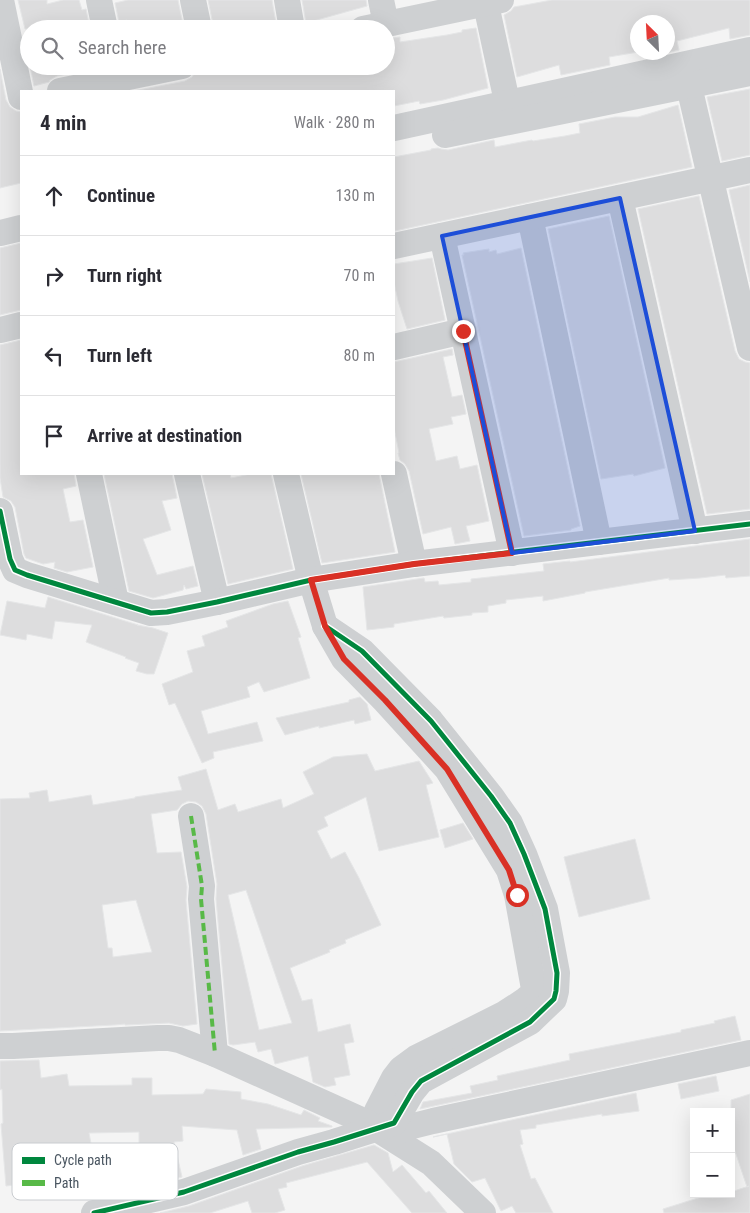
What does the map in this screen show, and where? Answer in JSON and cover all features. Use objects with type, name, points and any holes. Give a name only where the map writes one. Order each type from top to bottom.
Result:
[{"type":"street","points":[[1,0],[20,93]]},
{"type":"street","points":[[99,0],[103,20]]},
{"type":"street","points":[[193,0],[197,20]]},
{"type":"street","points":[[287,0],[290,20]]},
{"type":"street","points":[[376,18],[491,1],[509,112]]},
{"type":"street","points":[[395,128],[509,112],[686,75],[750,50]]},
{"type":"street","points":[[686,75],[750,73]]},
{"type":"street","points":[[63,90],[109,75]]},
{"type":"street","points":[[686,75],[750,348]]},
{"type":"street","points":[[0,104],[20,98]]},
{"type":"street","points":[[395,146],[509,112]]},
{"type":"street","points":[[395,246],[750,170]]},
{"type":"street","points":[[620,198],[695,531]]},
{"type":"street","points":[[0,216],[20,211]]},
{"type":"street","points":[[530,217],[599,542]]},
{"type":"street","points":[[0,233],[20,228]]},
{"type":"street","points":[[442,236],[512,553]]},
{"type":"street","points":[[0,330],[20,326]]},
{"type":"street","points":[[395,347],[463,331]]},
{"type":"street","points":[[89,475],[116,602]]},
{"type":"street","points":[[187,475],[217,602]]},
{"type":"street","points":[[286,475],[311,580],[325,626],[344,659],[385,700],[447,769],[516,862],[517,895],[534,992],[504,1014],[416,1058],[401,1068],[377,1111],[383,1132]]},
{"type":"street","points":[[394,475],[414,564]]},
{"type":"street","points":[[0,511],[10,559],[15,570],[152,613],[167,612],[217,602],[311,580],[414,564],[750,524]]},
{"type":"street","points":[[191,816],[202,886],[201,899],[214,1054]]},
{"type":"street","points":[[0,1046],[168,1038],[179,1040],[366,1122],[431,1163],[482,1213]]},
{"type":"street","points":[[178,1193],[298,1152],[750,1053]]},
{"type":"street","points":[[94,1213],[150,1200]]},
{"type":"highlighted area","points":[[620,198],[695,531],[512,553],[442,236]]},
{"type":"building","points":[[18,0],[47,0],[47,4],[63,0],[79,0],[82,10],[86,9],[88,20],[23,20]]},
{"type":"building","points":[[128,0],[178,0],[182,20],[119,20],[115,3]]},
{"type":"building","points":[[208,0],[272,0],[275,20],[212,20]]},
{"type":"building","points":[[302,0],[366,0],[367,6],[317,20],[305,20]]},
{"type":"building","points":[[552,0],[750,0],[750,35],[730,39],[729,28],[677,41],[679,50],[675,51],[675,15],[630,15],[630,53],[609,57],[610,65],[561,75],[559,65],[517,77],[504,15],[514,7]]},
{"type":"building","points":[[476,28],[488,88],[443,100],[420,104],[419,101],[395,106],[395,90],[139,90],[185,81],[193,75],[395,75],[395,38],[400,37],[400,42],[447,35],[462,32],[462,30]]},
{"type":"building","points":[[0,69],[6,100],[10,107],[20,112],[20,183],[0,188]]},
{"type":"building","points":[[32,75],[62,75],[49,82],[34,86]]},
{"type":"building","points":[[750,89],[750,155],[722,161],[707,97]]},
{"type":"building","points":[[678,105],[692,167],[395,231],[395,157],[438,148],[448,150],[494,140],[495,147],[565,136],[580,133],[579,124],[615,117],[638,117]]},
{"type":"building","points":[[750,185],[750,282],[729,190]]},
{"type":"building","points":[[699,196],[735,351],[739,359],[750,363],[750,509],[707,514],[638,209]]},
{"type":"building","points":[[609,216],[665,468],[634,476],[633,474],[601,479],[548,229]]},
{"type":"building","points":[[20,243],[20,310],[0,315],[0,248]]},
{"type":"building","points":[[521,248],[580,526],[571,530],[524,536],[462,255],[464,255],[463,253],[489,249],[489,252],[496,250],[497,254]]},
{"type":"building","points":[[432,258],[445,320],[407,329],[395,287],[395,264]]},
{"type":"building","points":[[20,340],[20,475],[74,475],[76,486],[63,489],[70,522],[83,520],[93,567],[67,572],[54,568],[55,562],[43,564],[26,558],[24,554],[15,507],[11,501],[3,497],[0,478],[0,345]]},
{"type":"building","points":[[452,349],[453,355],[443,357],[452,397],[462,395],[466,414],[451,417],[453,424],[429,429],[436,461],[457,456],[460,469],[477,465],[489,521],[466,526],[470,541],[455,544],[451,527],[423,534],[409,471],[400,460],[398,453],[395,432],[395,362]]},
{"type":"building","points":[[104,475],[172,475],[177,498],[162,501],[171,530],[143,539],[157,575],[193,566],[198,586],[186,589],[184,585],[183,590],[153,598],[129,591]]},
{"type":"building","points":[[202,475],[230,475],[231,478],[246,475],[271,475],[293,569],[228,584]]},
{"type":"building","points":[[301,475],[379,475],[395,552],[322,563]]},
{"type":"building","points":[[750,539],[750,576],[726,578],[725,575],[669,580],[669,578],[543,601],[543,596],[506,600],[506,603],[488,606],[488,612],[444,618],[443,616],[394,624],[394,627],[367,630],[363,587],[424,578],[425,582],[438,581],[439,585],[471,582],[471,579],[544,571],[543,564]]},
{"type":"building","points":[[48,597],[168,633],[154,674],[136,671],[139,663],[86,642],[92,625],[55,621],[52,639],[27,634],[26,640],[0,635],[7,601],[45,608]]},
{"type":"building","points":[[288,601],[301,637],[298,638],[310,678],[264,692],[259,682],[247,687],[250,697],[201,711],[208,734],[257,722],[263,741],[213,752],[214,758],[202,763],[175,703],[169,705],[162,684],[193,672],[187,651],[205,646],[202,636],[228,627],[226,621],[273,604]]},
{"type":"building","points":[[360,697],[367,704],[371,720],[355,724],[354,720],[319,728],[319,726],[285,735],[276,718],[349,702],[349,700]]},
{"type":"building","points":[[367,754],[375,771],[419,761],[433,783],[426,785],[439,837],[379,851],[366,797],[324,817],[328,826],[317,831],[331,859],[345,852],[381,925],[345,940],[346,943],[329,950],[330,952],[290,968],[302,1001],[312,999],[318,1032],[350,1024],[354,1042],[344,1044],[350,1075],[334,1078],[336,1085],[325,1087],[313,1082],[308,1056],[275,1064],[271,1049],[258,1052],[255,1042],[229,1044],[216,899],[217,884],[206,814],[202,806],[196,802],[188,801],[177,810],[151,814],[157,853],[181,852],[187,887],[186,900],[197,1024],[183,1026],[169,1023],[125,1024],[0,1031],[0,799],[30,798],[29,793],[47,790],[49,802],[91,795],[93,805],[182,790],[178,777],[206,769],[218,810],[235,804],[238,812],[281,799],[283,808],[314,794],[303,772],[333,757]],"holes":[[[246,890],[292,1023],[259,1030],[228,895]],[[136,900],[152,952],[113,957],[112,948],[108,948],[102,905]]]},
{"type":"building","points":[[463,823],[473,839],[445,848],[440,830]]},
{"type":"building","points":[[635,839],[650,899],[579,917],[564,857]]},
{"type":"building","points":[[735,1016],[741,1040],[420,1109],[423,1102],[472,1093],[470,1086],[498,1080],[497,1076],[570,1060],[569,1054],[681,1032],[681,1030],[715,1023],[714,1021]]},
{"type":"building","points":[[39,1060],[41,1078],[67,1074],[69,1086],[132,1085],[132,1078],[152,1078],[152,1095],[203,1094],[206,1089],[241,1092],[241,1099],[268,1104],[301,1115],[304,1110],[320,1118],[318,1121],[332,1127],[256,1129],[261,1149],[243,1155],[237,1130],[182,1126],[183,1141],[174,1143],[139,1143],[139,1132],[89,1133],[91,1143],[12,1143],[12,1185],[6,1186],[1,1124],[3,1123],[0,1061]]},
{"type":"building","points":[[716,1076],[719,1091],[681,1099],[678,1084]]},
{"type":"building","points":[[636,1093],[639,1111],[602,1116],[602,1114],[536,1125],[536,1128],[520,1130],[523,1144],[520,1145],[531,1179],[535,1178],[553,1213],[516,1213],[512,1206],[501,1211],[485,1178],[472,1182],[454,1164],[447,1134],[433,1137]]},
{"type":"building","points":[[750,1094],[750,1213],[664,1213],[663,1209],[698,1198],[735,1198],[735,1191],[747,1187],[735,1151],[735,1108],[731,1108],[731,1100]]},
{"type":"building","points":[[374,1145],[388,1153],[393,1172],[402,1165],[426,1193],[429,1191],[447,1213],[412,1213],[367,1162],[286,1183],[287,1187],[278,1189],[285,1210],[275,1213],[252,1213],[248,1201],[210,1213],[160,1213],[189,1206],[302,1166]]},
{"type":"building","points":[[178,1160],[182,1177],[178,1178]]},
{"type":"marked path","points":[[191,816],[202,886],[201,899],[215,1054]]},
{"type":"cycle path","points":[[0,511],[10,559],[15,570],[151,613],[167,612],[217,602],[311,580],[414,564],[750,524]]},
{"type":"cycle path","points":[[178,1193],[298,1152],[394,1123],[412,1092],[421,1081],[530,1022],[554,999],[557,973],[545,909],[510,823],[491,796],[431,721],[362,651],[325,626]]},
{"type":"cycle path","points":[[94,1213],[150,1200]]},
{"type":"route","points":[[463,331],[512,553],[414,564],[311,580],[325,626],[344,659],[385,700],[447,769],[509,870],[517,895]]}]
